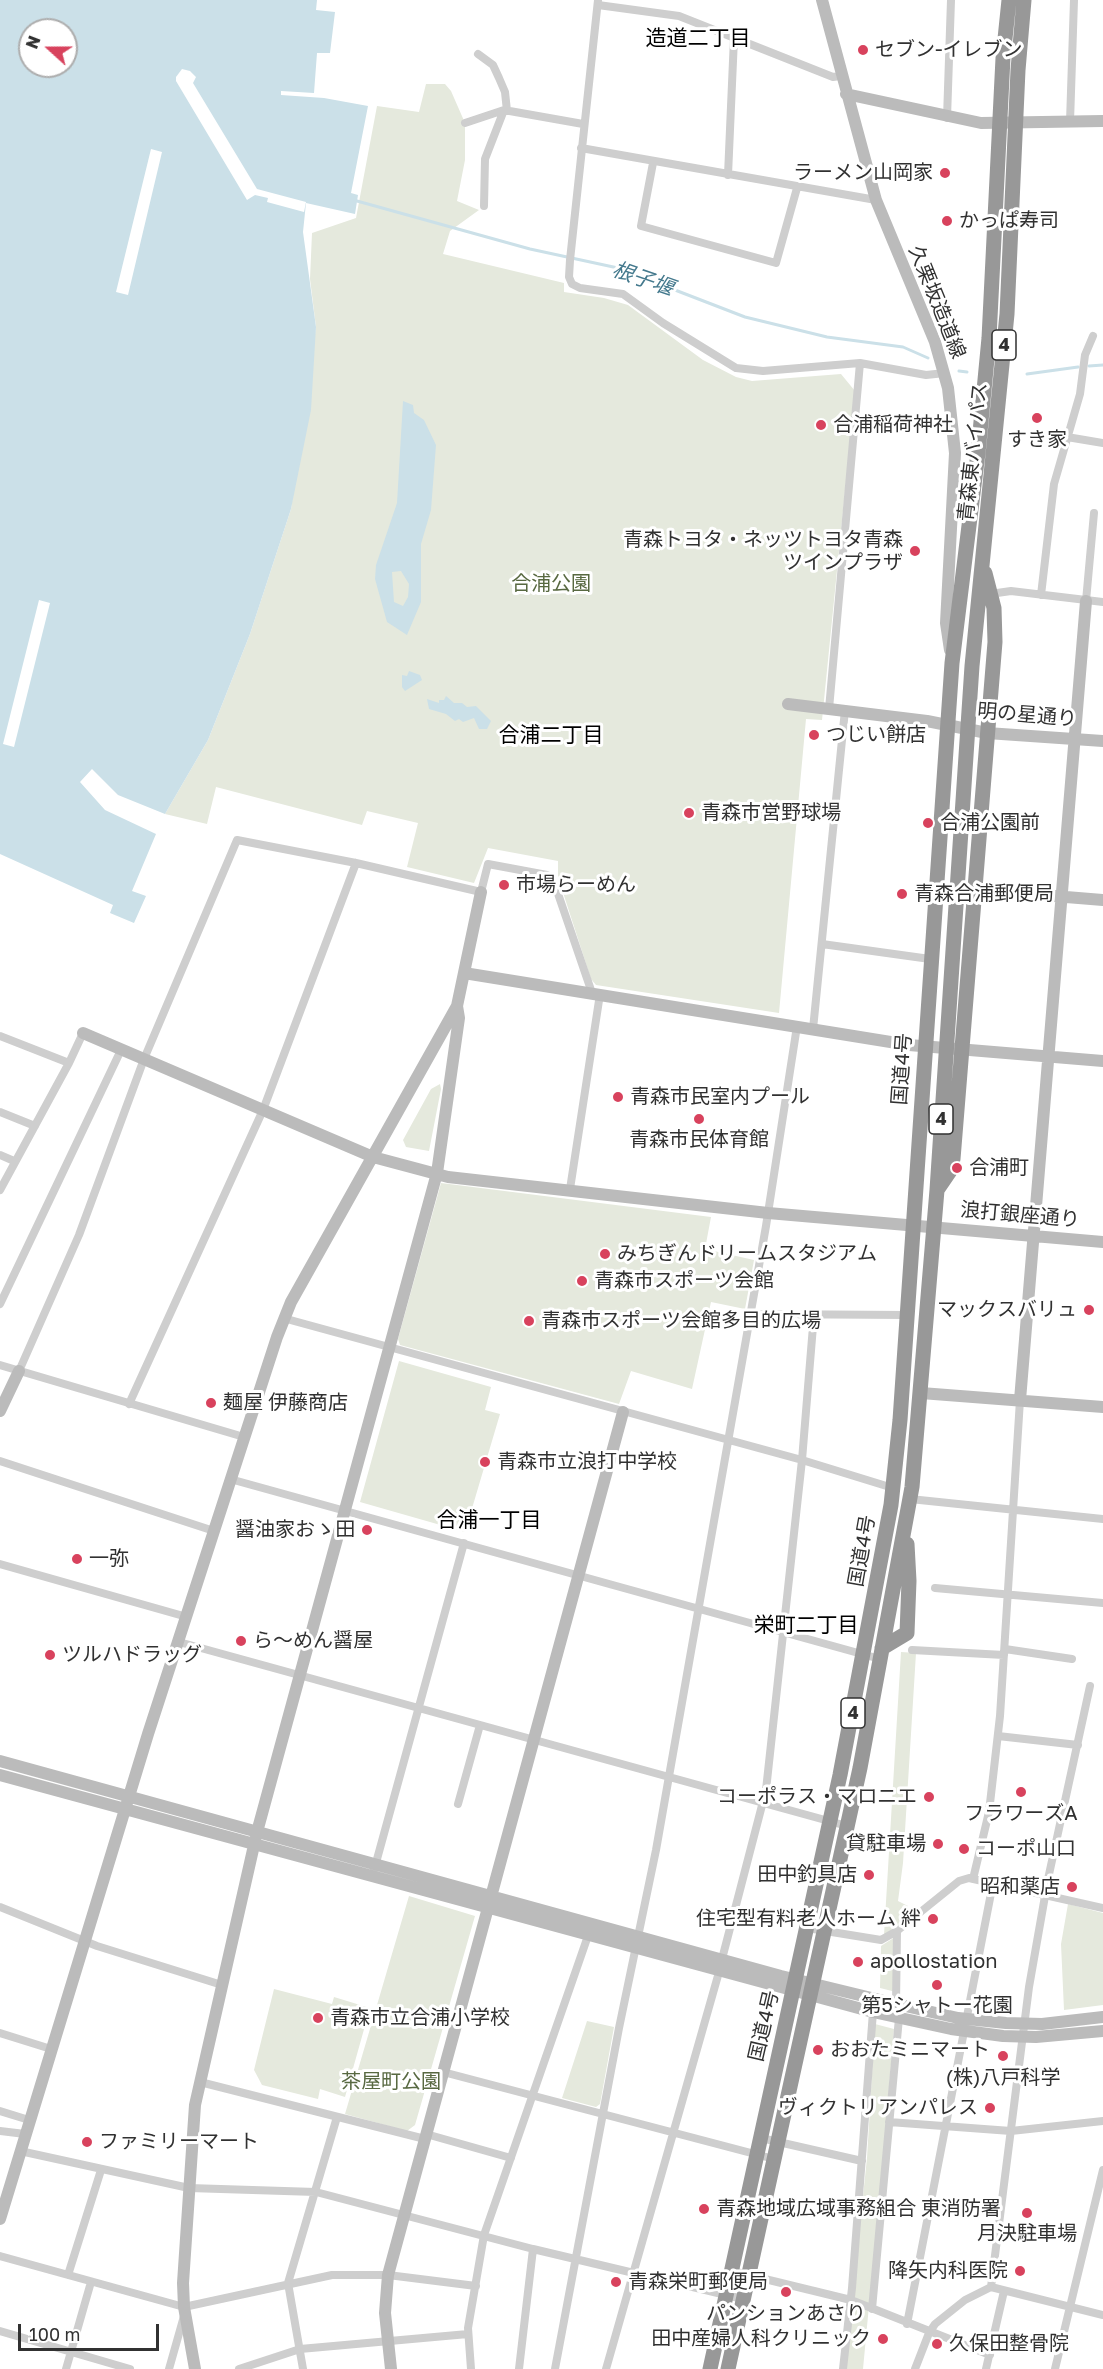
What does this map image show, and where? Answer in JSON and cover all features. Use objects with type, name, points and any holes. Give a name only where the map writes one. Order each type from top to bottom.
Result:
[{"type":"highway","name":"青森東バイパス","points":[[948,725],[952,663],[987,361],[999,124],[1009,0]]},
{"type":"highway","name":"青森東バイパス","points":[[967,729],[1007,314],[1018,70],[1024,0]]},
{"type":"highway","points":[[937,1190],[952,1167],[996,623],[982,565]]},
{"type":"highway","name":"国道4号","points":[[710,2369],[830,1821],[864,1653],[893,1488],[948,725]]},
{"type":"highway","name":"国道4号","points":[[728,2369],[847,1826],[910,1499],[937,1190],[967,729]]},
{"type":"highway","points":[[881,1654],[907,1633],[909,1581],[905,1526]]},
{"type":"street","name":"久栗坂造道線","points":[[822,0],[840,76],[876,200],[935,342],[945,373],[955,453],[946,623],[952,663]]},
{"type":"street","points":[[947,118],[951,0]]},
{"type":"street","points":[[1070,122],[1074,0]]},
{"type":"street","points":[[840,76],[833,77],[679,16],[598,2],[583,124],[569,277],[572,284],[580,288],[622,294],[635,300],[663,323],[736,368],[763,371],[860,363],[926,375],[945,373]]},
{"type":"street","points":[[728,175],[734,38]]},
{"type":"street","points":[[478,54],[493,65],[505,92],[506,110],[485,159],[484,206]]},
{"type":"street","points":[[846,94],[947,118],[999,124],[1103,121]]},
{"type":"street","points":[[465,123],[506,110],[583,124]]},
{"type":"street","points":[[581,148],[653,163],[876,200]]},
{"type":"street","points":[[653,163],[641,226],[776,263],[797,188]]},
{"type":"street","points":[[1041,595],[1054,484],[1080,394],[1083,366],[1093,336]]},
{"type":"street","points":[[829,709],[860,363]]},
{"type":"street","points":[[1067,437],[1103,443]]},
{"type":"street","points":[[973,1878],[989,1812],[998,1736],[1020,1400],[1094,513]]},
{"type":"street","points":[[990,594],[1006,591],[1103,602]]},
{"type":"street","name":"明の星通り","points":[[788,704],[845,710],[987,732],[1103,741]]},
{"type":"street","points":[[813,1029],[845,710]]},
{"type":"street","points":[[0,1411],[79,1235],[144,1059],[237,840],[356,862],[481,892]]},
{"type":"street","points":[[129,1404],[263,1110],[356,862]]},
{"type":"street","points":[[0,2219],[128,1797],[283,1318],[457,1006],[488,864],[547,875],[553,882],[596,994],[570,1189]]},
{"type":"street","points":[[956,888],[1103,900]]},
{"type":"street","points":[[822,944],[930,959]]},
{"type":"street","points":[[464,973],[925,1046],[1103,1061]]},
{"type":"street","points":[[195,2369],[185,2310],[193,2120],[200,2082],[256,1838],[437,1173],[459,1018],[457,1006]]},
{"type":"street","points":[[555,2369],[669,1777],[751,1314],[796,1026]]},
{"type":"street","points":[[0,1190],[69,1063],[82,1033]]},
{"type":"street","name":"浪打銀座通り","points":[[82,1033],[373,1157],[448,1177],[768,1213],[1103,1242]]},
{"type":"street","points":[[0,1036],[69,1063]]},
{"type":"street","points":[[0,1304],[121,1050]]},
{"type":"street","points":[[0,1112],[35,1126]]},
{"type":"street","points":[[0,1155],[14,1161]]},
{"type":"street","points":[[751,1314],[906,1315]]},
{"type":"street","points":[[606,2369],[721,1965],[764,1803],[802,1460],[814,1314]]},
{"type":"street","points":[[283,1318],[802,1460],[893,1488]]},
{"type":"street","points":[[0,1365],[244,1437]]},
{"type":"street","points":[[921,1393],[1103,1407]]},
{"type":"street","points":[[391,2369],[385,2300],[388,2275],[623,1412]]},
{"type":"street","points":[[0,1461],[214,1531]]},
{"type":"street","points":[[230,1479],[783,1632],[864,1653],[881,1654]]},
{"type":"street","points":[[910,1499],[1103,1519]]},
{"type":"street","points":[[374,1870],[464,1543]]},
{"type":"street","points":[[0,1564],[187,1617]]},
{"type":"street","points":[[935,1587],[1103,1603]]},
{"type":"street","points":[[179,1642],[847,1826]]},
{"type":"street","points":[[912,1650],[1004,1652],[1072,1659]]},
{"type":"street","points":[[991,2287],[1045,1895],[1090,1686]]},
{"type":"street","points":[[458,1804],[480,1725]]},
{"type":"street","points":[[998,1736],[1078,1745]]},
{"type":"street","points":[[0,1761],[128,1797],[256,1838],[810,1990],[873,2012],[899,2018],[1025,2031],[1103,2031]]},
{"type":"street","points":[[0,1775],[124,1810],[256,1838]]},
{"type":"street","points":[[807,1928],[881,1940],[897,1931],[959,1881],[973,1878],[1103,1908]]},
{"type":"street","points":[[907,2324],[993,1883]]},
{"type":"street","points":[[0,1907],[85,1941],[222,1985]]},
{"type":"street","points":[[471,2369],[468,2334],[484,2235],[590,1929]]},
{"type":"street","points":[[896,2004],[897,1931]]},
{"type":"street","points":[[810,1990],[896,2004],[965,2025]]},
{"type":"street","points":[[843,2369],[851,2300],[873,2012]]},
{"type":"street","points":[[1025,2031],[1103,2017]]},
{"type":"street","points":[[872,2309],[899,2018]]},
{"type":"street","points":[[0,2033],[51,2049]]},
{"type":"street","points":[[443,2072],[774,2159]]},
{"type":"street","points":[[200,2082],[511,2158]]},
{"type":"street","points":[[0,2111],[29,2120]]},
{"type":"street","points":[[303,2369],[288,2283],[337,2117]]},
{"type":"street","points":[[890,2122],[1011,2131],[1103,2121]]},
{"type":"street","points":[[0,2131],[25,2134]]},
{"type":"street","points":[[761,2138],[862,2161]]},
{"type":"street","points":[[20,2151],[189,2188],[316,2192],[533,2249],[743,2299]]},
{"type":"street","points":[[68,2275],[101,2170]]},
{"type":"street","points":[[1055,2369],[1103,2170]]},
{"type":"street","points":[[519,2369],[533,2249]]},
{"type":"street","points":[[0,2256],[185,2310],[288,2283],[332,2275],[388,2275],[476,2286]]},
{"type":"street","points":[[732,2271],[851,2300],[990,2355]]},
{"type":"street","points":[[66,2369],[91,2282]]},
{"type":"street","points":[[915,2369],[929,2332],[955,2307],[991,2287],[1103,2315]]},
{"type":"street","points":[[986,2369],[1004,2291]]},
{"type":"street","points":[[170,2369],[185,2310]]},
{"type":"street","points":[[0,2331],[130,2369]]},
{"type":"street","points":[[239,2369],[300,2349],[468,2334]]},
{"type":"green space","name":"合浦公園","points":[[426,84],[445,84],[451,91],[465,123],[465,160],[457,201],[479,210],[450,231],[443,254],[564,283],[564,292],[604,298],[628,305],[703,360],[736,377],[752,381],[841,374],[855,391],[822,720],[806,719],[779,1013],[596,985],[591,979],[558,877],[558,861],[488,848],[474,883],[407,867],[418,823],[367,811],[362,825],[216,787],[207,824],[165,814],[208,740],[250,634],[291,509],[316,327],[310,279],[312,233],[356,218],[377,106],[419,112]]},
{"type":"green space","points":[[440,1084],[429,1151],[406,1147],[403,1140],[431,1089]]},
{"type":"green space","name":"青森市スポーツ会館","points":[[441,1183],[711,1217],[705,1249],[754,1260],[745,1309],[711,1302],[692,1389],[631,1371],[619,1404],[400,1345],[398,1339]]},
{"type":"green space","points":[[399,1361],[491,1387],[485,1410],[500,1414],[465,1532],[360,1502]]},
{"type":"green space","points":[[901,1652],[916,1653],[903,1863],[898,1901],[908,1906],[904,1921],[884,1935]]},
{"type":"green space","name":"茶屋町公園","points":[[409,1896],[475,1916],[415,2125],[407,2131],[345,2114]]},
{"type":"green space","points":[[1068,1904],[1103,1913],[1103,2005],[1064,2010],[1061,1944]]},
{"type":"green space","points":[[895,1937],[896,1992],[880,1988],[881,1946]]},
{"type":"green space","points":[[274,1989],[332,2004],[334,1997],[370,2008],[345,2097],[320,2089],[318,2099],[262,2085],[254,2070]]},
{"type":"green space","points":[[587,2021],[614,2027],[600,2104],[596,2107],[562,2098]]},
{"type":"green space","points":[[875,2024],[894,2029],[883,2157],[863,2369],[845,2369],[867,2158]]},
{"type":"water","points":[[0,0],[317,0],[316,10],[335,12],[330,53],[317,53],[314,93],[281,91],[281,95],[324,98],[368,106],[351,193],[358,195],[355,214],[306,203],[303,232],[316,327],[311,410],[291,509],[250,634],[208,740],[165,814],[118,795],[92,769],[80,782],[105,810],[156,834],[132,891],[146,896],[134,923],[110,913],[113,905],[0,854]]},
{"type":"water","points":[[403,401],[413,405],[414,413],[424,420],[436,445],[431,510],[421,544],[421,602],[407,635],[387,622],[375,579],[376,565],[397,503]],"holes":[[[401,571],[409,584],[408,597],[403,606],[394,602],[392,572]]]},
{"type":"water","points":[[409,671],[420,675],[422,680],[405,691],[402,687],[402,675],[407,676]]},
{"type":"water","points":[[446,696],[454,703],[462,703],[467,707],[476,706],[491,721],[487,729],[479,729],[474,718],[463,722],[459,719],[455,721],[446,714],[429,709],[427,699],[439,703],[439,700],[444,700]]},
{"type":"pier","points":[[182,69],[190,71],[196,77],[193,83],[257,189],[306,202],[304,212],[267,202],[268,198],[255,195],[247,200],[176,81]]},
{"type":"pier","points":[[151,149],[162,152],[128,295],[116,292]]},
{"type":"pier","points":[[39,600],[50,603],[14,747],[3,744]]},
{"type":"waterway","name":"根子堰","points":[[357,201],[530,249],[618,268],[745,317],[827,337],[903,347],[928,358]]},
{"type":"waterway","name":"根子堰","points":[[1089,366],[1103,365]]},
{"type":"waterway","name":"根子堰","points":[[1027,374],[1078,367]]},
{"type":"waterway","name":"根子堰","points":[[959,371],[967,372]]},
{"type":"place","name":"セブン-イレブン","points":[[863,50]]},
{"type":"place","name":"ラーメン山岡家","points":[[945,173]]},
{"type":"place","name":"かっぱ寿司","points":[[947,221]]},
{"type":"place","name":"すき家","points":[[1037,418]]},
{"type":"place","name":"合浦稲荷神社","points":[[821,425]]},
{"type":"place","name":"青森トヨタ・ネッツトヨタ青森 ツインプラザ","points":[[915,551]]},
{"type":"place","name":"つじい餅店","points":[[814,735]]},
{"type":"place","name":"青森市営野球場","points":[[689,813]]},
{"type":"place","name":"合浦公園前","points":[[928,823]]},
{"type":"place","name":"市場らーめん","points":[[504,885]]},
{"type":"place","name":"青森合浦郵便局","points":[[902,894]]},
{"type":"place","name":"青森市民室内プール","points":[[618,1097]]},
{"type":"place","name":"青森市民体育館","points":[[699,1119]]},
{"type":"place","name":"合浦町","points":[[957,1168]]},
{"type":"place","name":"みちぎんドリームスタジアム","points":[[605,1254]]},
{"type":"place","name":"青森市スポーツ会館","points":[[582,1281]]},
{"type":"place","name":"マックスバリュ","points":[[1089,1310]]},
{"type":"place","name":"青森市スポーツ会館多目的広場","points":[[529,1321]]},
{"type":"place","name":"麺屋 伊藤商店","points":[[211,1403]]},
{"type":"place","name":"青森市立浪打中学校","points":[[485,1462]]},
{"type":"place","name":"醤油家おゝ田","points":[[367,1530]]},
{"type":"place","name":"一弥","points":[[77,1559]]},
{"type":"place","name":"ら～めん醤屋","points":[[241,1641]]},
{"type":"place","name":"ツルハドラッグ","points":[[50,1655]]},
{"type":"place","name":"フラワーズA","points":[[1021,1792]]},
{"type":"place","name":"コーポラス・マロニエ","points":[[929,1797]]},
{"type":"place","name":"貸駐車場","points":[[938,1844]]},
{"type":"place","name":"コーポ山口","points":[[964,1849]]},
{"type":"place","name":"田中釣具店","points":[[869,1875]]},
{"type":"place","name":"昭和薬店","points":[[1072,1887]]},
{"type":"place","name":"住宅型有料老人ホーム 絆","points":[[933,1919]]},
{"type":"place","name":"apollostation","points":[[858,1962]]},
{"type":"place","name":"第5シャトー花園","points":[[937,1985]]},
{"type":"place","name":"青森市立合浦小学校","points":[[318,2018]]},
{"type":"place","name":"おおたミニマート","points":[[818,2050]]},
{"type":"place","name":"(株)八戸科学","points":[[1003,2056]]},
{"type":"place","name":"ヴィクトリアンパレス","points":[[990,2108]]},
{"type":"place","name":"ファミリーマート","points":[[87,2142]]},
{"type":"place","name":"青森地域広域事務組合 東消防署","points":[[704,2209]]},
{"type":"place","name":"月決駐車場","points":[[1027,2213]]},
{"type":"place","name":"降矢内科医院","points":[[1020,2271]]},
{"type":"place","name":"青森栄町郵便局","points":[[616,2282]]},
{"type":"place","name":"パンションあさり","points":[[786,2292]]},
{"type":"place","name":"田中産婦人科クリニック","points":[[883,2339]]},
{"type":"place","name":"久保田整骨院","points":[[937,2344]]},
{"type":"district","name":"造道二丁目","points":[[698,38]]},
{"type":"district","name":"合浦二丁目","points":[[551,735]]},
{"type":"district","name":"合浦一丁目","points":[[489,1520]]},
{"type":"district","name":"栄町二丁目","points":[[806,1625]]}]
